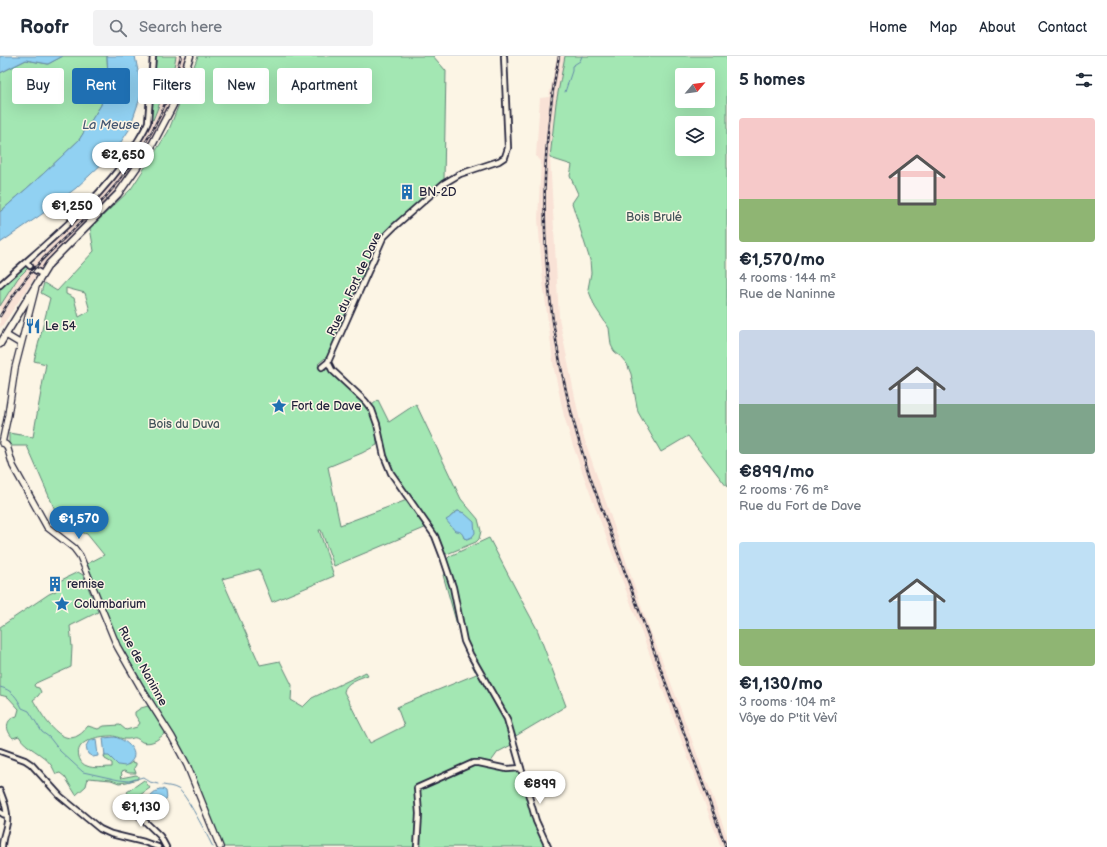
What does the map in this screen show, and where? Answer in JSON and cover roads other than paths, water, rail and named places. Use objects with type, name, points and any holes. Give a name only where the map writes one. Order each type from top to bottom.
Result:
[{"type":"main road","points":[[0,344],[42,274],[57,255],[118,194],[140,164],[157,138],[173,106],[190,56]]},
{"type":"street","points":[[0,285],[60,231],[102,190],[127,158],[148,122],[150,112],[153,56]]},
{"type":"street","name":"Rue du Fort de Dave","points":[[322,367],[328,362],[384,238],[394,227],[443,184],[460,174],[493,164],[504,157],[508,148],[504,56]]},
{"type":"street","points":[[26,262],[30,266]]},
{"type":"street","points":[[35,270],[42,274]]},
{"type":"street","points":[[1,446],[8,415],[15,368],[36,284]]},
{"type":"street","points":[[6,335],[21,344]]},
{"type":"street","points":[[328,362],[332,370],[365,401],[372,410],[377,424],[384,456],[391,472],[434,536],[451,580],[464,641],[507,718],[538,826],[548,847]]},
{"type":"street","name":"Rue de Naninne","points":[[1,446],[5,444],[13,466],[47,527],[74,548],[80,556],[120,652],[172,737],[187,765],[220,847]]},
{"type":"street","points":[[0,751],[28,762],[60,796],[100,828],[111,834],[158,847]]},
{"type":"street","points":[[417,847],[419,828],[417,788],[473,763],[504,769],[521,768]]},
{"type":"street","points":[[0,791],[6,807],[7,815],[7,823],[2,847]]},
{"type":"street","points":[[125,802],[160,836],[166,847]]},
{"type":"street","points":[[0,812],[7,815]]},
{"type":"water","points":[[0,56],[63,56],[48,64],[26,60],[0,73]]},
{"type":"water","name":"La Meuse","points":[[107,56],[135,56],[138,71],[138,104],[129,130],[119,145],[105,161],[76,188],[45,212],[0,243],[0,212],[79,140],[101,104],[130,104],[130,68],[108,68]]},
{"type":"water","points":[[458,511],[464,513],[474,522],[475,533],[472,537],[467,539],[464,538],[462,533],[455,531],[446,520]]},
{"type":"water","points":[[115,737],[129,745],[134,753],[131,762],[125,766],[118,765],[109,756],[105,756],[103,738]]},
{"type":"water","points":[[96,739],[98,756],[93,757],[88,754],[86,746],[89,741]]},
{"type":"water","points":[[159,789],[166,791],[167,798],[160,803],[151,804],[149,800],[150,797]]},
{"type":"waterway","points":[[565,92],[572,71],[572,66],[580,61],[582,56]]},
{"type":"waterway","points":[[0,687],[14,694],[22,708],[29,711],[42,732],[49,737],[60,751],[83,772],[129,781],[143,777],[150,782],[158,784]]},
{"type":"waterway","points":[[163,785],[178,789],[186,798],[213,847]]},
{"type":"railway","points":[[0,316],[9,301],[36,266],[95,209],[128,169],[160,115],[181,56]]},
{"type":"railway","points":[[559,56],[550,109],[546,162],[545,215],[547,268],[553,321],[562,374],[590,477],[726,847]]},
{"type":"place","name":"BN-2D","points":[[407,192]]},
{"type":"place","name":"Le 54","points":[[33,326]]},
{"type":"place","name":"Fort de Dave","points":[[279,406]]},
{"type":"place","name":"remise","points":[[55,584]]},
{"type":"place","name":"Columbarium","points":[[62,604]]},
{"type":"park label","name":"Bois Brulé","points":[[654,217]]},
{"type":"park label","name":"Bois du Duva","points":[[184,424]]}]
